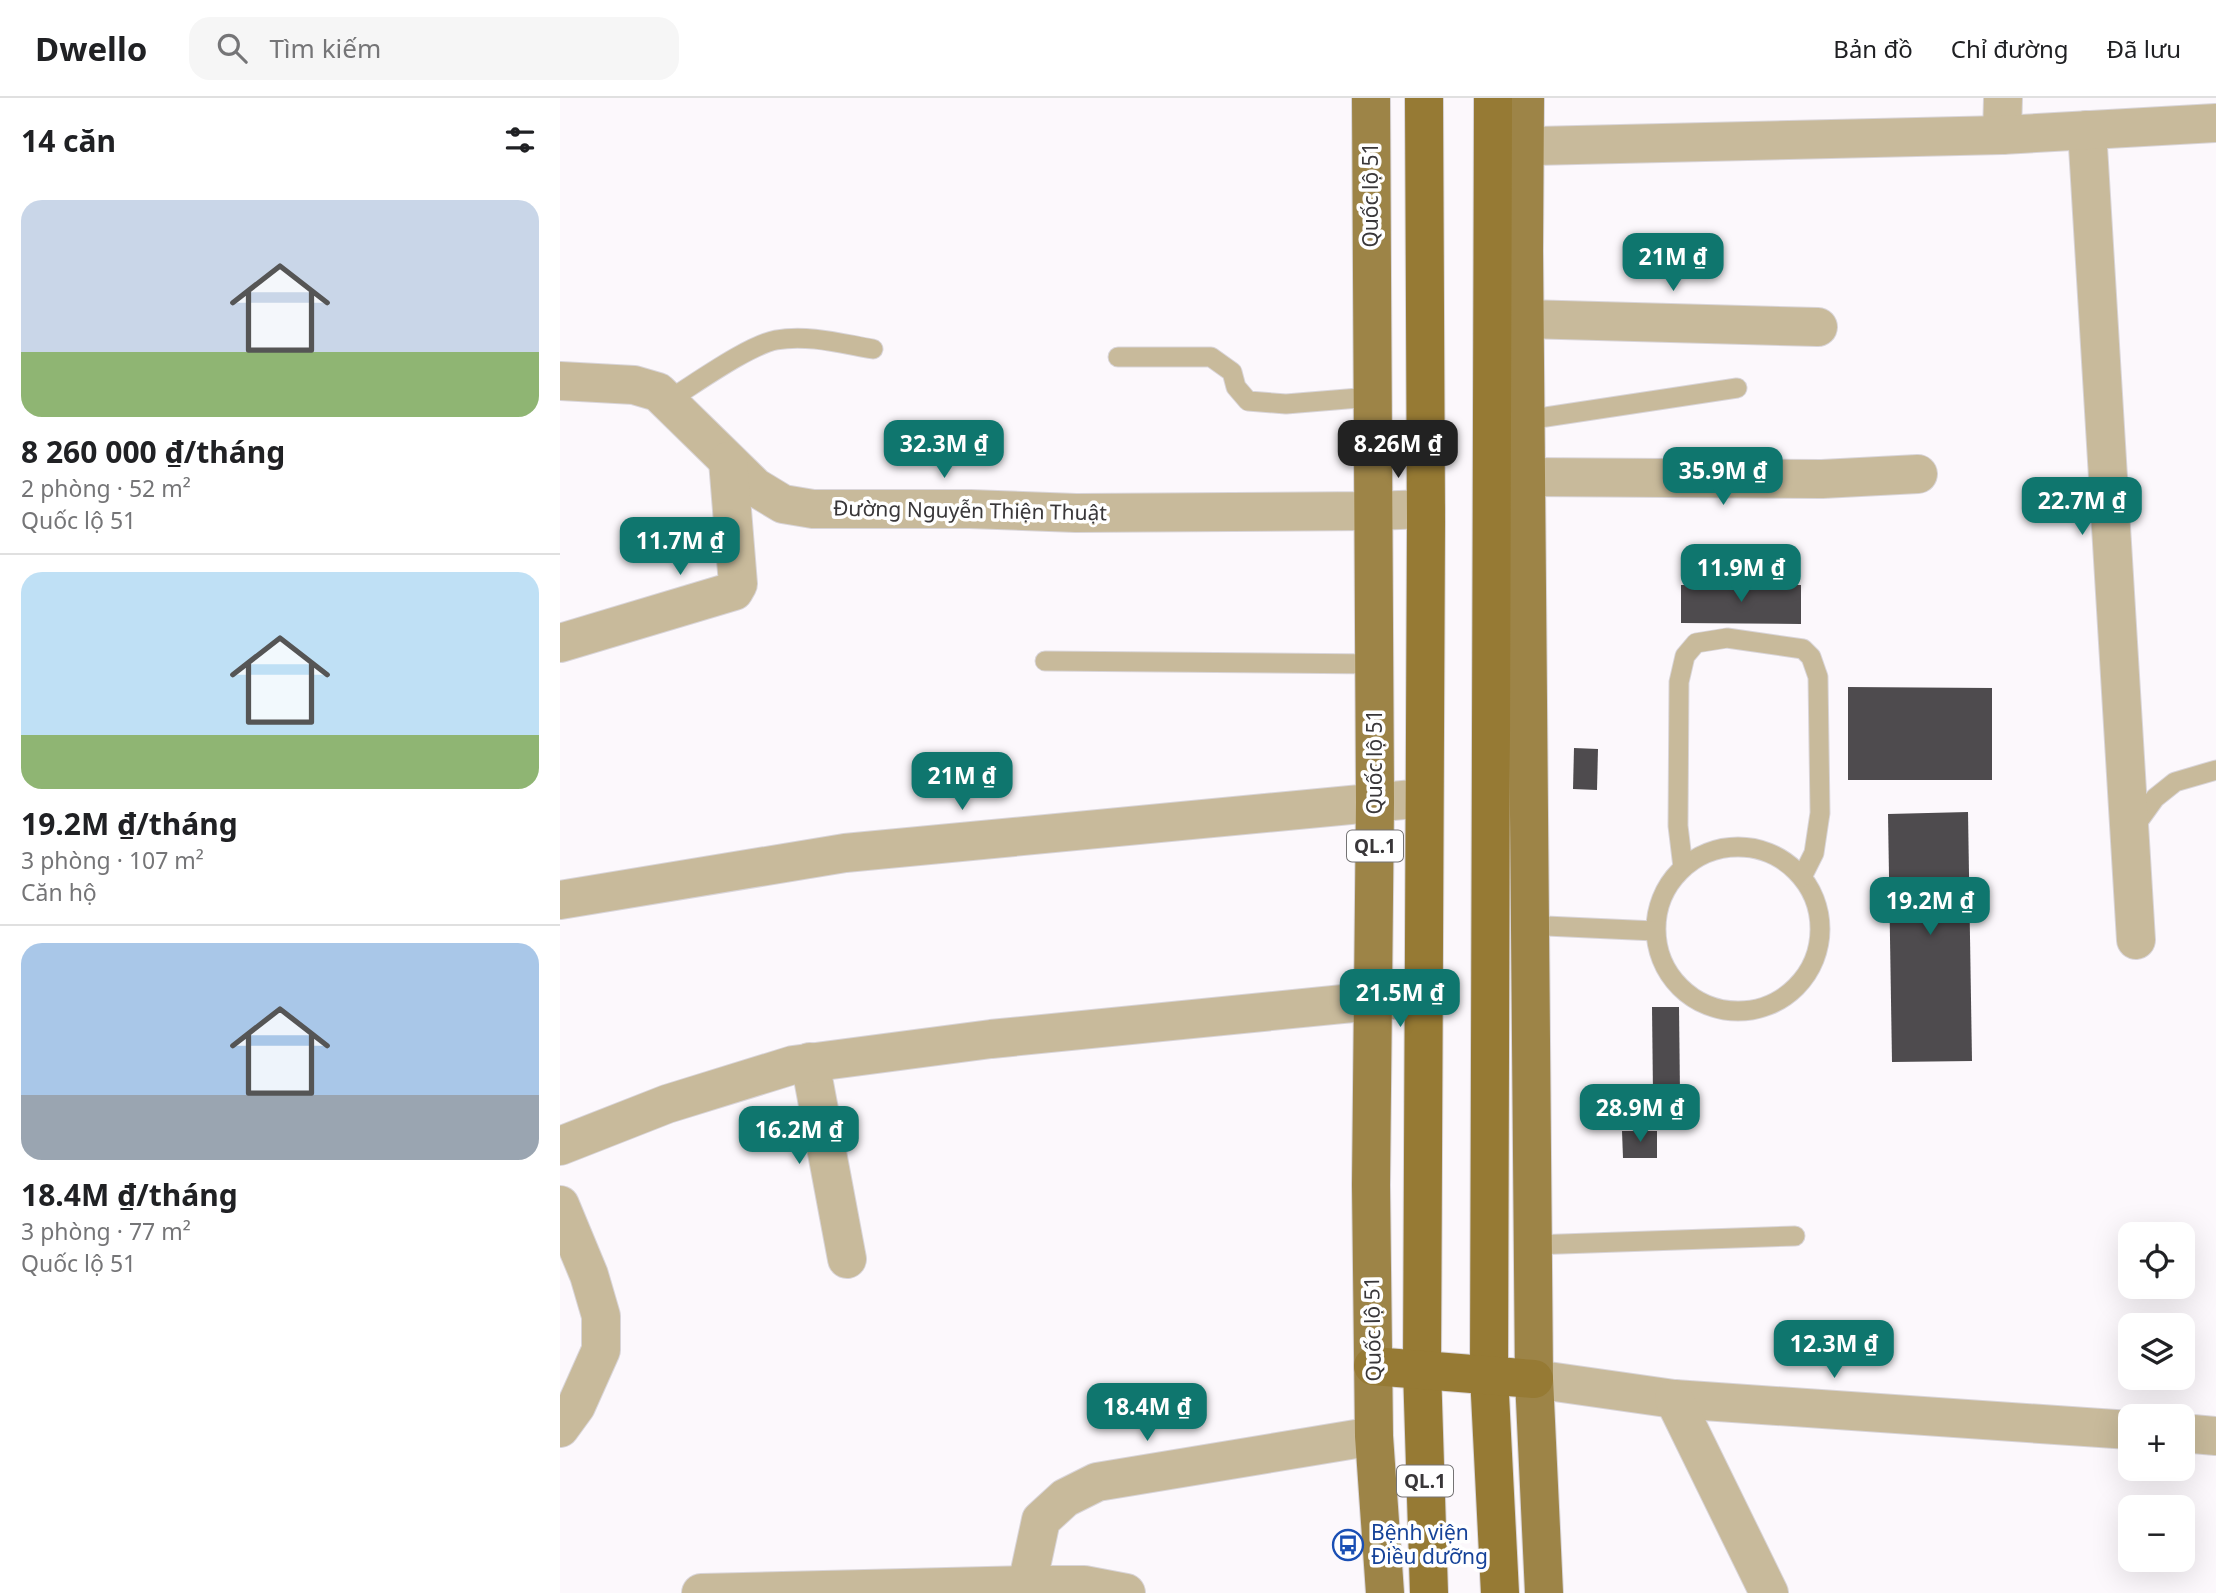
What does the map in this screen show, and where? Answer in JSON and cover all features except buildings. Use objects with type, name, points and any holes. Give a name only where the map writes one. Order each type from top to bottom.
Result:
[{"type":"highway","name":"QL.1","points":[[1424,98],[1426,509],[1422,1369],[1429,1593]]},
{"type":"highway","points":[[1493,98],[1509,147],[1491,924],[1489,1375],[1500,1593]]},
{"type":"highway","points":[[1373,1366],[1534,1379]]},
{"type":"main road","name":"Quốc lộ 51","points":[[1371,98],[1371,397],[1375,664],[1371,1185],[1374,1437],[1384,1593]]},
{"type":"main road","points":[[1525,98],[1509,147],[1525,319],[1532,1245],[1534,1379],[1544,1593]]},
{"type":"street","points":[[1509,147],[2002,117],[2087,130],[2216,123]]},
{"type":"street","points":[[2087,130],[2136,940]]},
{"type":"street","points":[[1525,319],[1818,327]]},
{"type":"street","name":"Đường Nguyễn Thiện Thuật","points":[[560,382],[634,385],[658,392],[755,487],[783,504],[813,509],[970,509],[1076,513],[1426,509]]},
{"type":"street","points":[[560,643],[734,590],[738,584],[728,461]]},
{"type":"street","points":[[1526,477],[1822,479],[1917,474]]},
{"type":"street","points":[[560,901],[845,853],[1424,798]]},
{"type":"street","points":[[560,1146],[667,1104],[810,1062],[991,1039],[1423,998]]},
{"type":"street","points":[[810,1062],[847,1259]]},
{"type":"street","points":[[560,1205],[589,1275],[601,1316],[601,1350],[576,1406],[560,1428]]},
{"type":"street","points":[[1534,1379],[1674,1399],[2118,1429]]},
{"type":"street","points":[[1674,1399],[1769,1593]]},
{"type":"street","points":[[2195,1434],[2216,1436]]},
{"type":"street","points":[[1032,1588],[1041,1520],[1065,1497],[1097,1482],[1374,1437]]},
{"type":"street","points":[[701,1593],[1084,1586],[1126,1593]]},
{"type":"lane","points":[[667,401],[748,351],[776,340],[813,339],[873,349]]},
{"type":"lane","points":[[1118,357],[1211,357],[1232,372],[1236,387],[1248,401],[1286,404],[1371,397]]},
{"type":"lane","points":[[1526,420],[1737,388]]},
{"type":"lane","points":[[1683,867],[1678,826],[1679,682],[1685,656],[1696,643],[1727,638],[1803,649],[1811,657],[1818,677],[1820,813],[1814,853],[1802,877]]},
{"type":"lane","points":[[1045,661],[1375,664]]},
{"type":"lane","points":[[2130,832],[2155,798],[2175,782],[2216,770]]},
{"type":"lane","points":[[1748,846],[1782,858],[1802,877],[1807,882],[1821,915],[1819,950],[1803,982],[1776,1004],[1741,1013],[1706,1006],[1677,985],[1658,951],[1655,931],[1662,896],[1683,867],[1713,849],[1748,846]]},
{"type":"lane","points":[[1491,924],[1655,931]]},
{"type":"lane","points":[[1532,1245],[1795,1236]]},
{"type":"place","name":"Bệnh viện Điều dưỡng","points":[[1348,1545]]}]
